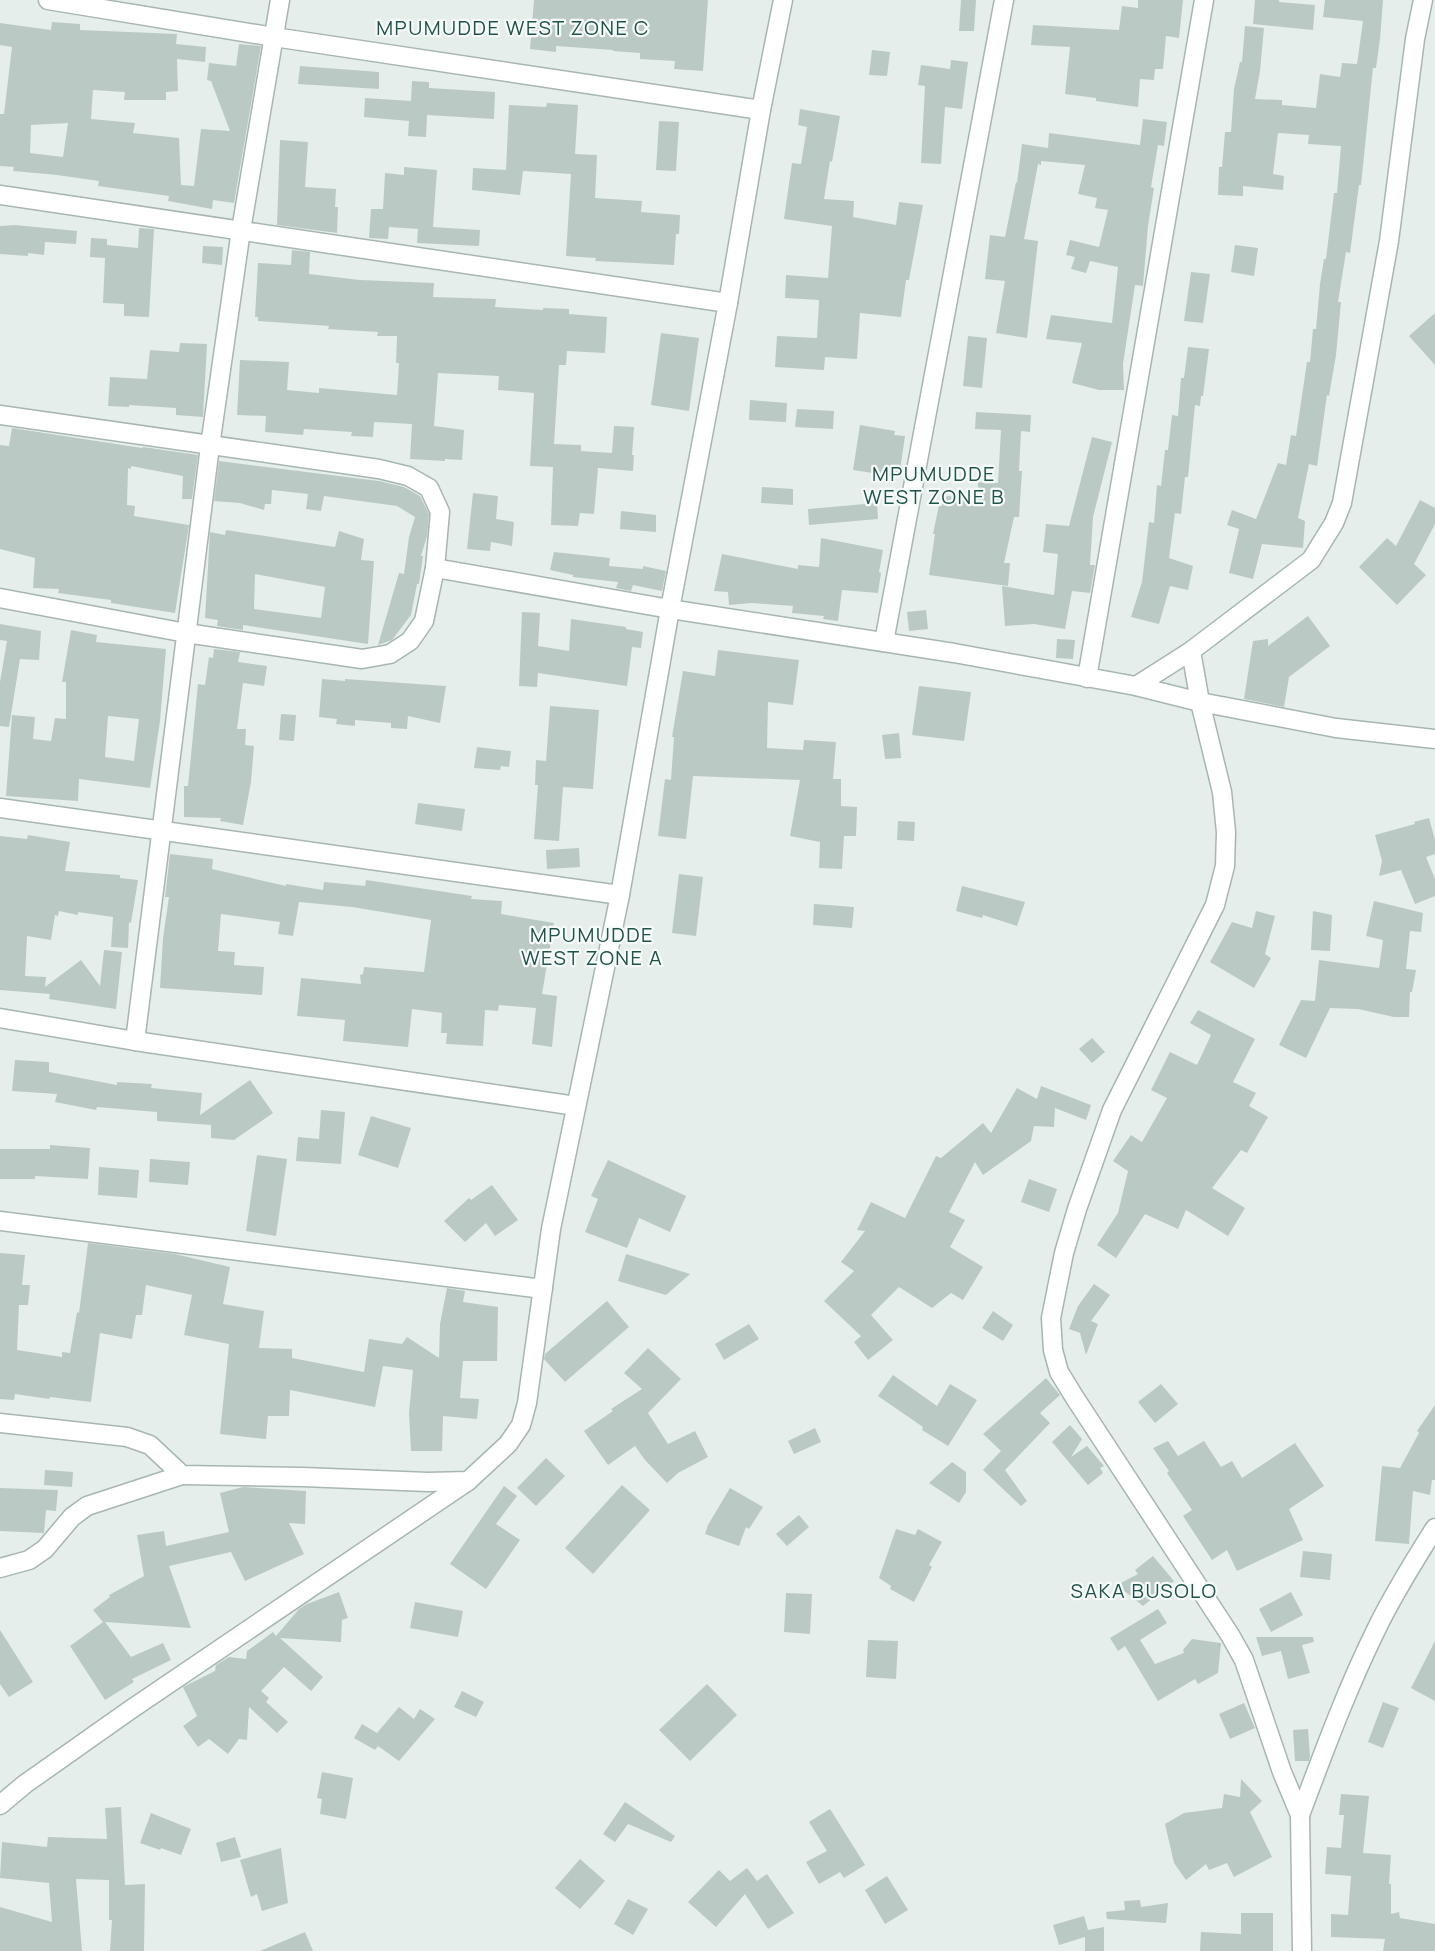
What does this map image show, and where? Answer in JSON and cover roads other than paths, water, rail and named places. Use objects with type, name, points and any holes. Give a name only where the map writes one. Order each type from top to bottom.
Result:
[{"type":"street","points":[[48,0],[274,38],[761,110]]},
{"type":"street","points":[[135,1041],[210,446],[241,230],[280,0]]},
{"type":"street","points":[[0,1805],[25,1784],[130,1710],[278,1612],[468,1481],[508,1444],[521,1425],[527,1403],[551,1229],[620,895],[670,609],[783,0]]},
{"type":"street","points":[[884,642],[1004,0]]},
{"type":"street","points":[[1087,678],[1204,0]]},
{"type":"street","points":[[1136,686],[1191,651],[1311,560],[1334,523],[1342,503],[1389,241],[1415,39],[1423,0]]},
{"type":"street","points":[[0,195],[728,303]]},
{"type":"street","points":[[0,415],[379,469],[408,476],[429,488],[440,512],[435,568],[424,621],[410,642],[390,654],[362,659],[186,633],[0,598]]},
{"type":"street","points":[[435,568],[1136,686],[1200,702],[1336,728],[1435,738]]},
{"type":"street","points":[[1191,651],[1200,702],[1222,792],[1226,832],[1225,866],[1215,905],[1112,1110],[1064,1253],[1052,1318],[1053,1350],[1059,1372],[1075,1398],[1244,1660],[1282,1772],[1300,1815]]},
{"type":"street","points":[[0,808],[620,895]]},
{"type":"street","points":[[0,1018],[135,1041],[576,1106]]},
{"type":"street","points":[[0,1221],[543,1289]]},
{"type":"street","points":[[0,1423],[127,1437],[150,1445],[182,1475]]},
{"type":"street","points":[[0,1568],[29,1560],[45,1549],[72,1517],[87,1506],[182,1475],[428,1482],[468,1481]]},
{"type":"street","points":[[1302,1951],[1300,1815],[1334,1725],[1375,1631],[1435,1528]]},
{"type":"district","name":"MPUMUDDE WEST ZONE C","points":[[513,28]]},
{"type":"district","name":"MPUMUDDE WEST ZONE B","points":[[934,486]]},
{"type":"district","name":"MPUMUDDE WEST ZONE A","points":[[592,946]]},
{"type":"district","name":"SAKA BUSOLO","points":[[1144,1591]]}]
